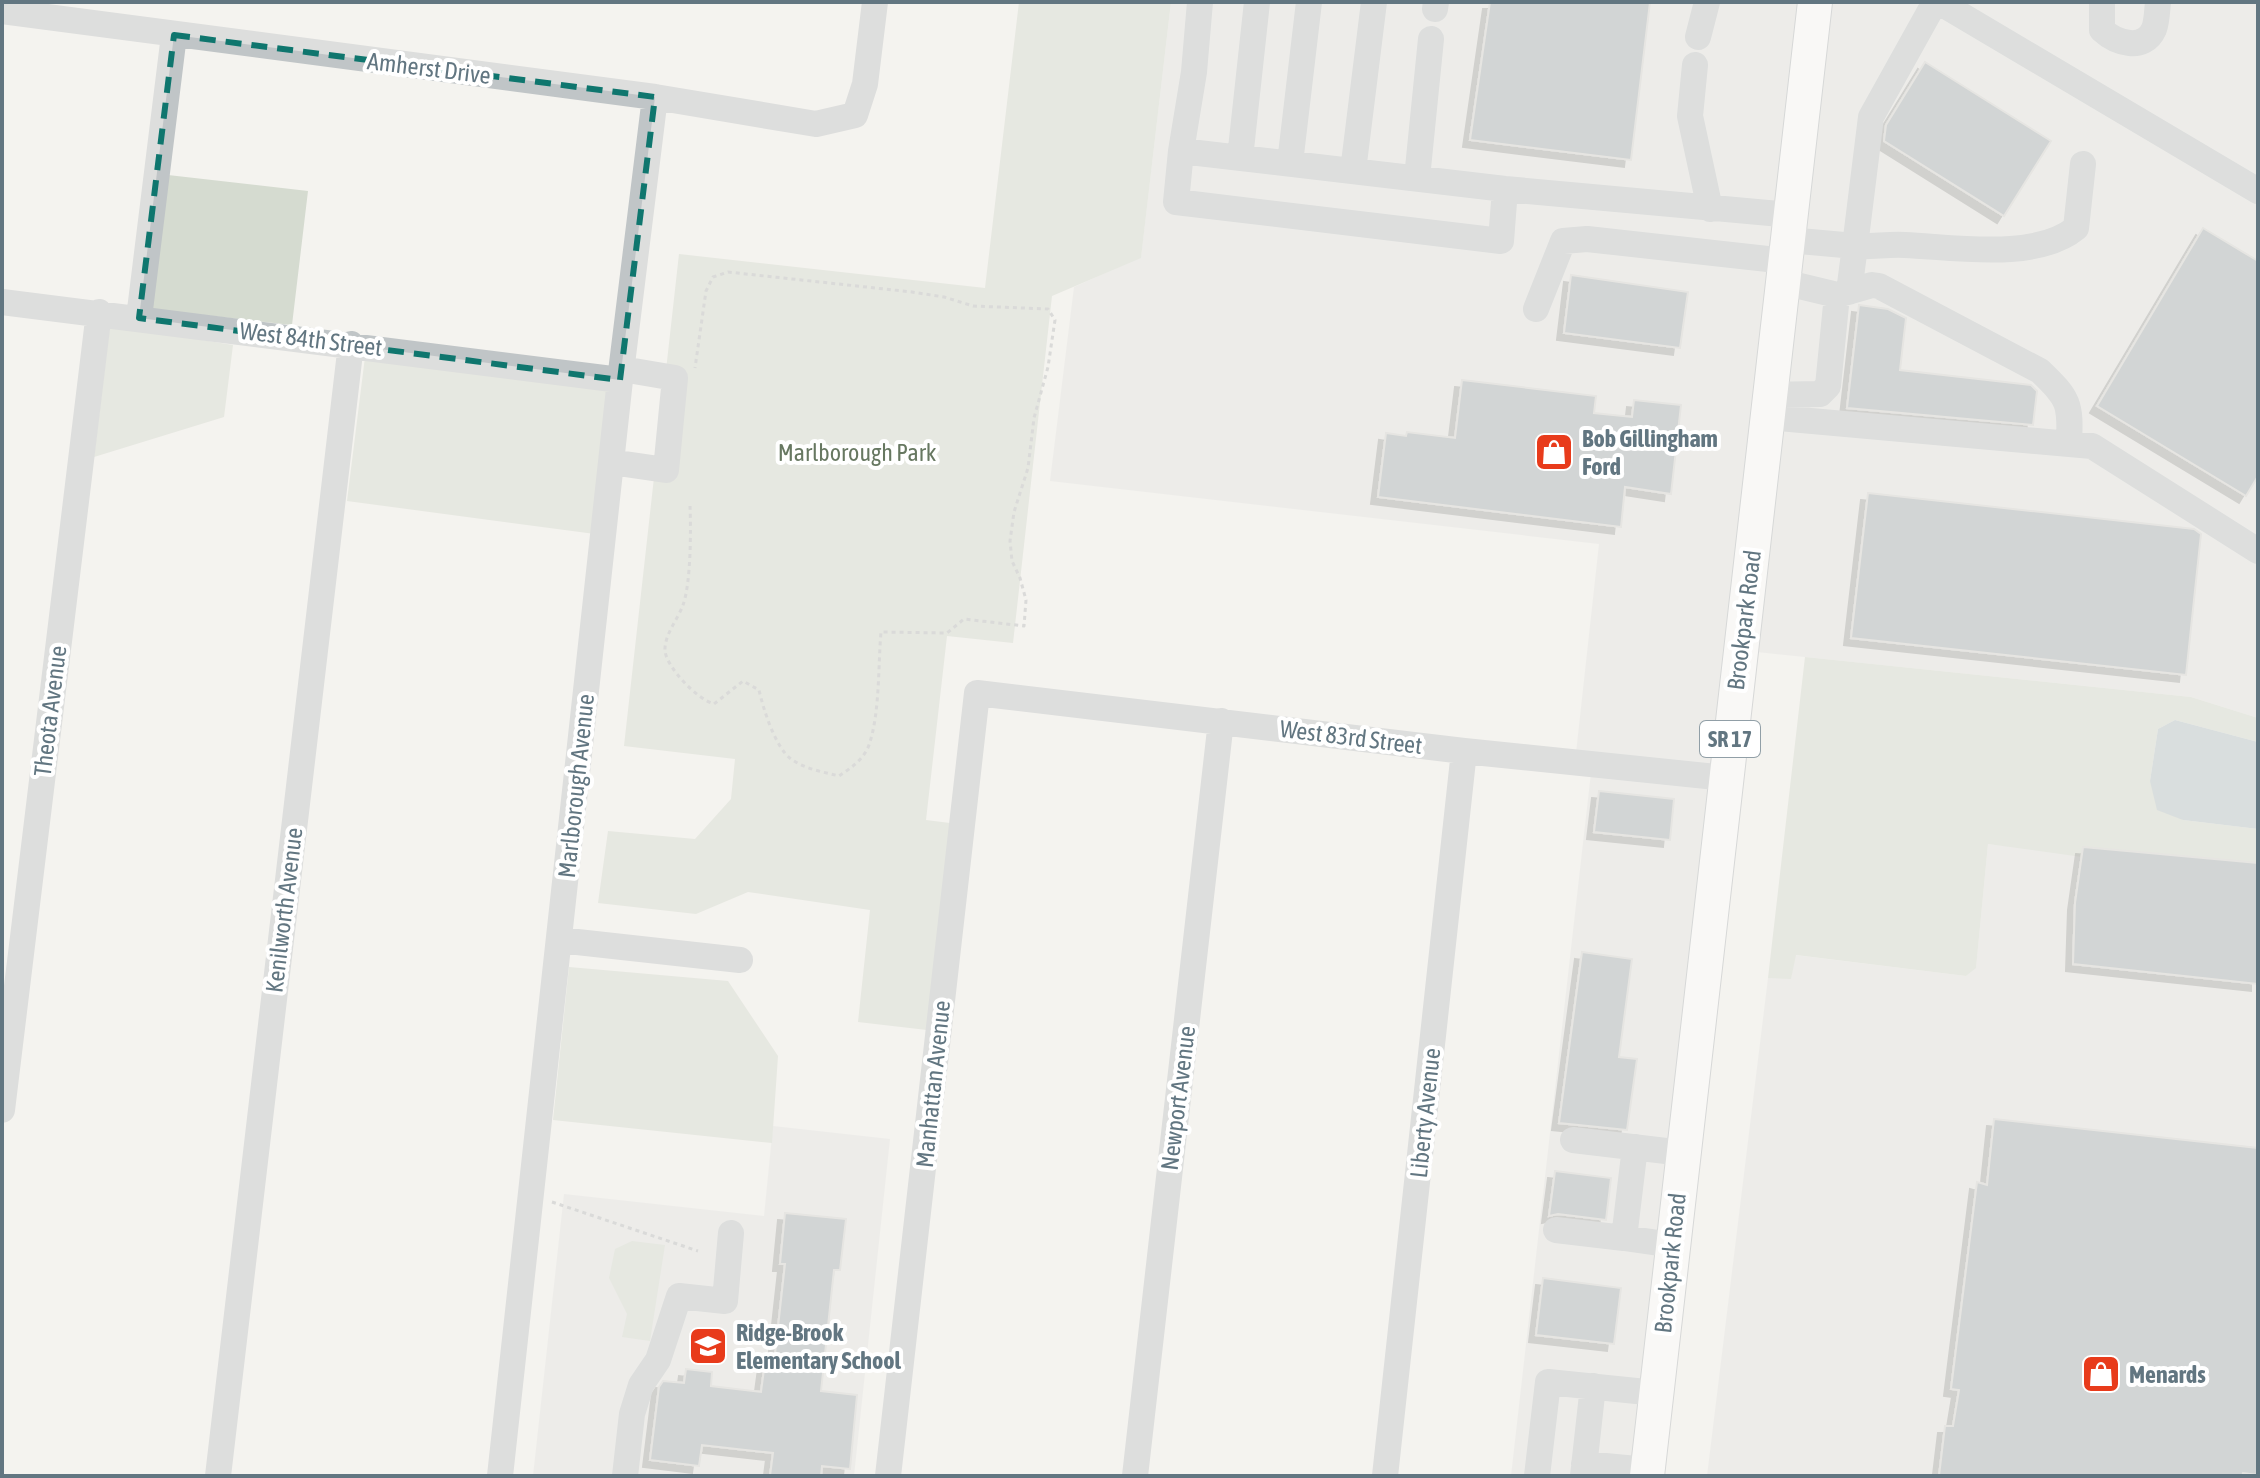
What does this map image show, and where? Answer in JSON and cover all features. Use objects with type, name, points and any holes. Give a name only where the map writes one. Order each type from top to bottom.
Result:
[{"type":"main road","name":"Brookpark Road","points":[[1647,1473],[1815,2]]},
{"type":"street","name":"Amherst Drive","points":[[2,11],[655,97],[816,124],[855,115],[865,84],[875,2]]},
{"type":"street","points":[[1200,2],[1176,202],[1501,241],[1505,189]]},
{"type":"street","points":[[1240,158],[1257,2]]},
{"type":"street","points":[[1290,163],[1309,2]]},
{"type":"street","points":[[1353,171],[1374,2]]},
{"type":"street","points":[[1698,37],[1707,2]]},
{"type":"street","points":[[1769,406],[1820,394],[1828,386],[1843,294],[1855,246],[1871,117],[1937,2],[2258,191]]},
{"type":"street","points":[[2102,2],[2102,30],[2112,39],[2137,43],[2149,37],[2155,27],[2158,2]]},
{"type":"street","points":[[139,318],[174,35]]},
{"type":"street","points":[[1417,178],[1431,39]]},
{"type":"street","points":[[1695,65],[1690,116],[1710,209]]},
{"type":"street","name":"Marlborough Avenue","points":[[500,1476],[611,462],[655,97]]},
{"type":"street","points":[[1181,151],[1505,189],[1710,209],[1787,249],[1843,294]]},
{"type":"street","points":[[1536,309],[1563,241],[1587,239],[1787,249],[1898,245],[2013,249],[2063,238],[2076,228],[2083,164]]},
{"type":"street","points":[[1843,294],[1872,285],[1879,286],[2040,371],[2067,401],[2069,444]]},
{"type":"street","name":"West 84th Street","points":[[2,302],[351,344],[675,378],[666,470],[611,462]]},
{"type":"street","name":"Theota Avenue","points":[[2,1110],[99,312]]},
{"type":"street","name":"Kenilworth Avenue","points":[[218,1476],[351,344]]},
{"type":"street","points":[[1769,406],[2092,446],[2258,551]]},
{"type":"street","name":"West 83rd Street","points":[[977,693],[1464,751],[1726,778]]},
{"type":"street","name":"Manhattan Avenue","points":[[888,1476],[977,693]]},
{"type":"street","name":"Newport Avenue","points":[[1135,1476],[1221,721]]},
{"type":"street","name":"Liberty Avenue","points":[[1385,1476],[1464,751]]},
{"type":"street","points":[[559,940],[740,960]]},
{"type":"street","points":[[1573,1140],[1683,1153]]},
{"type":"street","points":[[1624,1238],[1635,1147]]},
{"type":"street","points":[[1556,1230],[1673,1245]]},
{"type":"street","points":[[625,1476],[632,1414],[641,1385],[658,1360],[679,1296],[725,1301],[731,1233]]},
{"type":"street","points":[[1537,1476],[1548,1382],[1656,1393]]},
{"type":"street","points":[[1593,1386],[1584,1470],[1647,1473]]},
{"type":"path","points":[[690,506],[684,603],[665,646],[667,659],[687,685],[706,702],[714,704],[743,681],[759,690],[765,715],[788,757],[812,770],[839,776],[856,764],[868,747],[881,632],[947,633],[964,619],[1024,626],[1026,600],[1012,561],[1010,541],[1014,512],[1028,468],[1032,426],[1048,367],[1055,320],[1048,309],[973,306],[912,292],[728,272],[713,277],[706,291],[694,372]]},
{"type":"path","points":[[552,1202],[698,1251]]},
{"type":"highlighted area","points":[[174,35],[655,97],[620,380],[139,318]]},
{"type":"shaded area","points":[[1171,2],[1805,2],[1636,1476],[1511,1476],[1592,764],[1575,762],[1599,544],[1050,481],[1074,287],[1141,257]]},
{"type":"shaded area","points":[[1829,2],[2258,2],[2258,718],[2191,697],[1757,652]]},
{"type":"shaded area","points":[[2175,720],[2258,742],[2258,829],[2183,820],[2157,810],[2150,781],[2158,729]]},
{"type":"shaded area","points":[[1988,844],[2258,872],[2258,1476],[1707,1476],[1768,978],[1791,978],[1795,955],[1966,976],[1976,967]]},
{"type":"shaded area","name":"Ridge-Brook Elementary School","points":[[773,1126],[890,1139],[854,1476],[533,1476],[564,1194],[764,1216]]},
{"type":"green space","name":"Marlborough Park","points":[[1019,2],[1171,2],[1141,258],[1052,296],[1013,643],[947,636],[926,820],[950,823],[927,1030],[858,1022],[870,910],[748,892],[696,914],[598,903],[608,831],[695,839],[731,799],[735,759],[624,746],[679,254],[985,288]]},
{"type":"green space","points":[[168,175],[308,191],[292,325],[151,309]]},
{"type":"green space","points":[[110,325],[233,345],[224,417],[94,457]]},
{"type":"green space","points":[[365,357],[612,389],[595,534],[347,501]]},
{"type":"green space","points":[[1805,657],[2191,697],[2258,718],[2258,742],[2175,720],[2158,729],[2150,781],[2183,820],[2258,829],[2258,869],[2083,848],[2082,857],[1988,844],[1976,968],[1966,976],[1796,955],[1791,979],[1768,978]]},
{"type":"green space","points":[[569,967],[728,981],[778,1056],[772,1143],[553,1120]]},
{"type":"green space","points":[[632,1241],[665,1245],[650,1341],[622,1337],[627,1314],[609,1278],[615,1249]]},
{"type":"building","points":[[1490,2],[1650,2],[1631,160],[1470,140]]},
{"type":"building","points":[[1925,62],[2051,141],[2004,216],[1884,141],[1886,125]]},
{"type":"building","points":[[2203,228],[2258,261],[2258,476],[2246,496],[2097,406]]},
{"type":"building","points":[[1571,275],[1688,292],[1680,348],[1564,333]]},
{"type":"building","points":[[1859,305],[1888,309],[1906,318],[1900,370],[2031,385],[2037,391],[2033,425],[1847,408]]},
{"type":"building","points":[[1462,380],[1596,396],[1594,413],[1632,417],[1634,400],[1681,405],[1671,494],[1625,487],[1621,527],[1378,497],[1386,433],[1406,436],[1407,432],[1455,438]]},
{"type":"building","points":[[1868,493],[2194,529],[2201,534],[2186,675],[1851,638]]},
{"type":"building","points":[[1599,791],[1674,799],[1670,840],[1594,832]]},
{"type":"building","points":[[2083,847],[2258,863],[2258,984],[2073,964],[2075,903]]},
{"type":"building","points":[[1582,952],[1632,959],[1619,1057],[1637,1059],[1627,1130],[1559,1123]]},
{"type":"building","points":[[1994,1119],[2258,1148],[2258,1475],[1939,1476],[1945,1426],[1953,1426],[1959,1390],[1951,1389],[1977,1182],[1987,1185]]},
{"type":"building","points":[[1555,1171],[1611,1178],[1606,1220],[1558,1214],[1549,1216]]},
{"type":"building","name":"Ridge-Brook Elementary School","points":[[785,1213],[846,1219],[840,1270],[834,1270],[821,1391],[857,1395],[850,1469],[822,1466],[821,1476],[770,1476],[773,1453],[702,1445],[699,1466],[650,1460],[659,1387],[663,1381],[684,1383],[686,1369],[712,1372],[711,1386],[761,1392],[765,1362],[774,1363],[785,1264],[780,1264]]},
{"type":"building","points":[[1543,1278],[1621,1288],[1614,1344],[1536,1335]]},
{"type":"place","name":"Bob Gillingham Ford","points":[[1554,452]]},
{"type":"place","name":"Ridge-Brook Elementary School","points":[[708,1346]]},
{"type":"place","name":"Menards","points":[[2101,1374]]}]
